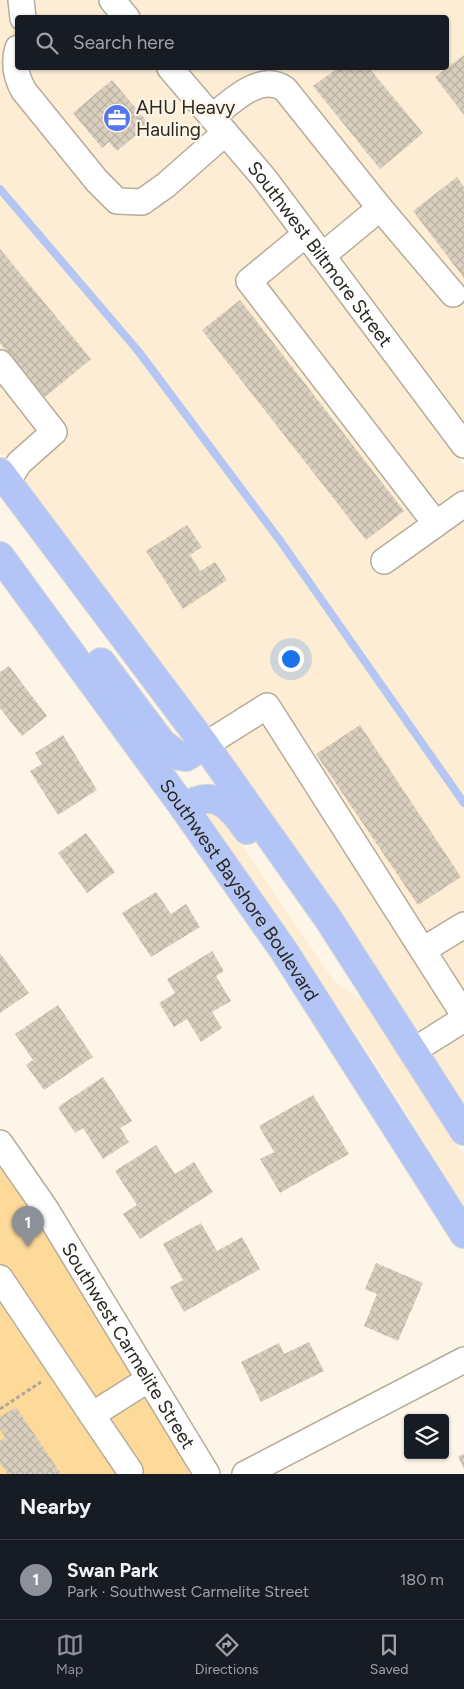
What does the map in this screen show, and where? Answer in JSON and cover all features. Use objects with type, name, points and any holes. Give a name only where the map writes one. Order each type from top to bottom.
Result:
[{"type":"main road","points":[[3,478],[205,745],[329,920],[464,1131]]},
{"type":"main road","name":"Southwest Bayshore Boulevard","points":[[0,556],[184,808],[284,951],[464,1234]]},
{"type":"main road","points":[[16,577],[44,587],[170,751],[186,757],[205,745]]},
{"type":"main road","points":[[184,808],[194,800],[210,798],[230,808],[346,976],[374,992]]},
{"type":"street","points":[[21,0],[23,15]]},
{"type":"street","points":[[112,0],[124,15]]},
{"type":"street","points":[[16,70],[16,78],[24,91],[97,181],[117,201],[142,202],[166,185],[219,125],[235,99],[260,84],[276,83],[285,89],[380,208],[453,294]]},
{"type":"street","name":"Southwest Biltmore Street","points":[[172,70],[264,178],[464,444]]},
{"type":"street","points":[[322,256],[380,208]]},
{"type":"street","points":[[306,234],[249,281],[436,524]]},
{"type":"street","points":[[0,363],[54,432],[3,478]]},
{"type":"street","points":[[384,561],[464,504]]},
{"type":"street","points":[[205,745],[266,706],[464,1014],[413,1051]]},
{"type":"street","points":[[423,950],[464,925]]},
{"type":"street","name":"Southwest Carmelite Street","points":[[0,1143],[45,1208],[207,1474]]},
{"type":"street","points":[[0,1278],[130,1471]]},
{"type":"street","points":[[245,1474],[464,1360]]},
{"type":"street","points":[[92,1415],[149,1379]]},
{"type":"path","points":[[0,1409],[61,1369]]},
{"type":"shaded area","points":[[0,0],[95,0],[108,15],[15,15],[15,70],[155,70],[255,187],[464,466],[464,1107],[389,991],[391,986],[383,982],[0,452]]},
{"type":"shaded area","points":[[128,0],[464,0],[464,424],[273,170],[188,70],[449,70],[449,15],[141,15]]},
{"type":"shaded area","points":[[203,812],[212,812],[231,828],[336,984],[366,1002],[464,1155],[464,1205],[367,1050]]},
{"type":"shaded area","points":[[0,1163],[110,1330],[188,1458],[189,1474],[0,1474]]},
{"type":"building","points":[[464,55],[464,115],[435,77],[444,70],[449,70],[449,66]]},
{"type":"building","points":[[335,70],[371,70],[423,133],[380,169],[313,86]]},
{"type":"building","points":[[112,80],[149,124],[117,151],[109,142],[102,148],[73,113]]},
{"type":"building","points":[[457,177],[464,187],[464,278],[413,211]]},
{"type":"building","points":[[0,249],[91,359],[45,397],[0,343]]},
{"type":"building","points":[[240,300],[404,511],[366,540],[202,330]]},
{"type":"building","points":[[187,525],[202,547],[190,555],[200,571],[215,562],[227,580],[183,609],[146,551]]},
{"type":"building","points":[[9,666],[47,716],[22,736],[0,708],[0,672]]},
{"type":"building","points":[[360,725],[461,877],[418,905],[316,754]]},
{"type":"building","points":[[63,735],[97,790],[58,815],[30,771],[42,764],[35,753]]},
{"type":"building","points":[[86,833],[115,872],[87,893],[58,853]]},
{"type":"building","points":[[156,892],[171,914],[186,904],[200,927],[151,957],[122,913]]},
{"type":"building","points":[[212,951],[224,971],[216,976],[231,1001],[212,1012],[222,1028],[201,1042],[187,1019],[174,1027],[159,1003],[175,993],[167,979]]},
{"type":"building","points":[[0,953],[29,993],[0,1013]]},
{"type":"building","points":[[58,1005],[93,1057],[44,1090],[26,1065],[33,1060],[15,1034]]},
{"type":"building","points":[[103,1077],[132,1121],[120,1128],[129,1142],[103,1159],[83,1128],[75,1133],[58,1107]]},
{"type":"building","points":[[313,1095],[349,1154],[280,1193],[260,1159],[274,1152],[259,1126]]},
{"type":"building","points":[[156,1145],[175,1174],[194,1162],[213,1192],[140,1239],[123,1214],[137,1205],[115,1171]]},
{"type":"building","points":[[201,1223],[217,1251],[242,1237],[260,1269],[184,1312],[170,1287],[183,1280],[163,1244]]},
{"type":"building","points":[[376,1263],[423,1283],[398,1341],[364,1326],[377,1294],[365,1289]]},
{"type":"building","points":[[309,1342],[324,1371],[261,1402],[241,1362],[279,1343],[284,1354]]},
{"type":"building","points":[[16,1407],[61,1474],[8,1474],[0,1463],[0,1441],[5,1437],[0,1429],[0,1417]]},
{"type":"building","points":[[464,1454],[464,1469],[458,1456]]},
{"type":"waterway","points":[[0,189],[139,352],[281,542],[464,803]]},
{"type":"place","name":"AHU Heavy Hauling","points":[[117,118]]},
{"type":"place","name":"Swan Park","points":[[28,1247]]}]
